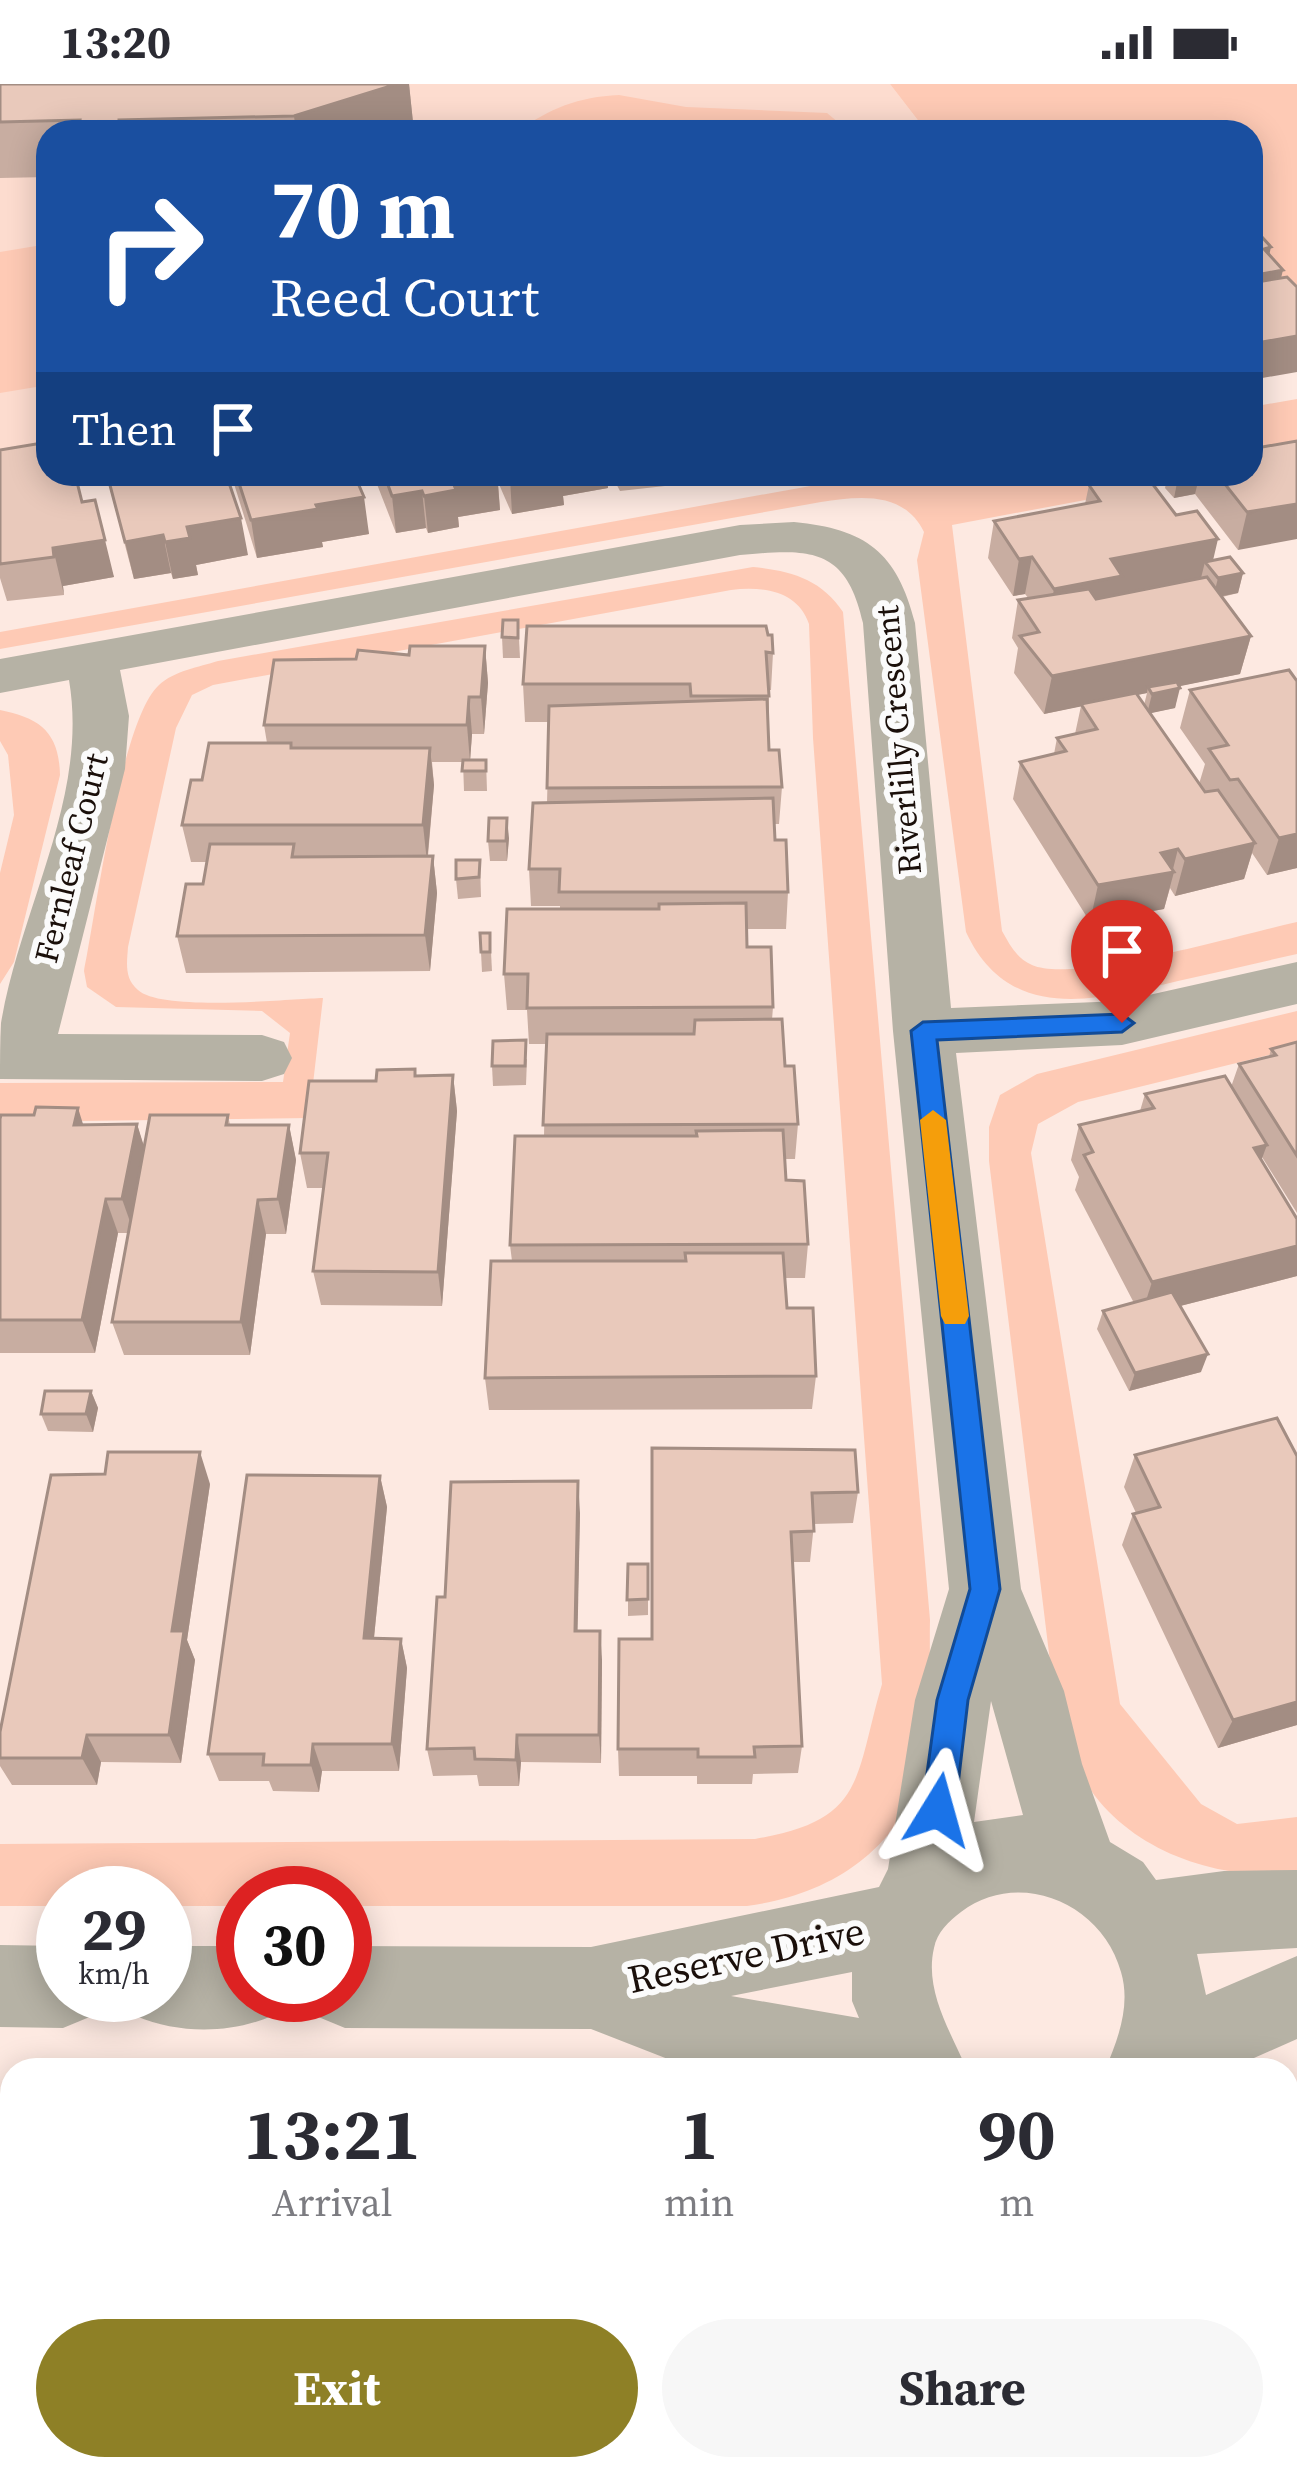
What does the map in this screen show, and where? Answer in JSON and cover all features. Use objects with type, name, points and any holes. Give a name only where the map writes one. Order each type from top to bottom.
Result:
[{"type":"street","name":"Riverlilly Crescent","points":[[0,676],[725,542],[788,535],[827,540],[854,553],[876,572],[885,592],[923,1031],[985,1589],[1026,1691],[1044,1763],[1079,1865]]},
{"type":"street","name":"Fernleaf Court","points":[[92,659],[102,716],[98,769],[11,1056],[262,1058]]},
{"type":"street","points":[[923,1031],[1063,1029],[1122,1023],[1297,983]]},
{"type":"street","name":"Riverlilly Crescent","points":[[917,2058],[902,2034],[890,1996],[890,1959],[913,1903],[952,1700],[985,1589]]},
{"type":"street","name":"Reserve Drive","points":[[372,1987],[591,1988],[740,1953],[913,1903],[959,1862],[999,1851],[1038,1852],[1079,1865]]},
{"type":"street","points":[[1079,1865],[1114,1888],[1143,1922],[1161,1964],[1167,2008],[1152,2058]]},
{"type":"street","points":[[1143,1922],[1224,1910],[1297,1909]]},
{"type":"street","points":[[0,1986],[36,1987]]},
{"type":"street","name":"Reserve Drive","points":[[591,1988],[705,2032],[846,2058]]},
{"type":"street","points":[[1158,2058],[1297,1997]]},
{"type":"shaded area","points":[[0,84],[890,84],[918,120],[36,120],[36,444],[0,450]]},
{"type":"shaded area","points":[[890,84],[1297,84],[1297,308],[1263,268],[1263,120],[918,120]]},
{"type":"shaded area","points":[[619,95],[686,107],[827,113],[835,120],[535,120],[590,98]]},
{"type":"shaded area","points":[[36,246],[36,387],[0,393],[0,252]]},
{"type":"shaded area","points":[[1297,399],[1297,460],[1263,467],[1263,405]]},
{"type":"shaded area","points":[[810,486],[1160,486],[952,525],[1002,931],[1022,959],[1053,969],[1121,963],[1297,922],[1297,954],[1087,998],[1031,993],[1006,982],[984,962],[966,932],[917,560],[924,532],[905,509],[880,499],[821,502],[0,649],[0,632]]},
{"type":"shaded area","points":[[753,567],[804,579],[825,592],[843,612],[930,1620],[930,1697],[922,1771],[911,1800],[877,1846],[832,1880],[747,1906],[372,1906],[372,1866],[216,1866],[216,1906],[192,1906],[192,1866],[36,1866],[36,1906],[0,1906],[0,1844],[755,1839],[791,1831],[837,1807],[850,1790],[882,1684],[813,738],[809,624],[804,613],[778,593],[731,590],[213,685],[192,695],[176,728],[128,947],[128,975],[138,990],[172,1001],[323,998],[309,1118],[0,1122],[0,1083],[283,1082],[290,1033],[262,1011],[116,1007],[87,987],[84,971],[122,775],[145,705],[165,680],[218,661]]},
{"type":"shaded area","points":[[0,710],[26,717],[45,729],[56,748],[60,775],[14,962],[0,984],[0,873],[14,815],[8,755],[0,741]]},
{"type":"shaded area","points":[[1297,1011],[1297,1048],[1078,1102],[1038,1124],[1031,1153],[1120,1704],[1201,1804],[1237,1824],[1297,1817],[1297,1874],[1265,1875],[1202,1865],[1144,1840],[1097,1798],[1079,1771],[1057,1719],[989,1161],[989,1127],[1000,1095],[1037,1074]]},
{"type":"building","points":[[0,84],[397,84],[294,116],[0,122]]},
{"type":"building","points":[[1263,238],[1271,247],[1264,249],[1283,270],[1263,274]]},
{"type":"building","points":[[1287,277],[1297,287],[1297,336],[1263,342],[1263,281]]},
{"type":"building","points":[[1297,441],[1297,504],[1247,512],[1226,486],[1263,486],[1263,447]]},
{"type":"building","points":[[36,444],[36,486],[78,486],[82,502],[95,500],[105,540],[53,548],[54,557],[0,564],[0,450]]},
{"type":"building","points":[[110,486],[230,486],[241,518],[187,527],[190,538],[165,542],[163,535],[125,542]]},
{"type":"building","points":[[240,486],[359,486],[364,497],[316,505],[318,509],[251,520]]},
{"type":"building","points":[[388,486],[454,486],[456,490],[424,496],[422,491],[392,496]]},
{"type":"building","points":[[1090,486],[1154,486],[1176,515],[1197,511],[1218,539],[1111,559],[1122,576],[1054,589],[1032,557],[1019,559],[994,521],[1100,501]]},
{"type":"building","points":[[1230,557],[1243,573],[1218,578],[1205,562]]},
{"type":"building","points":[[1207,577],[1251,636],[1052,676],[1020,636],[1039,632],[1018,600],[1089,589],[1096,599]]},
{"type":"building","points":[[503,620],[518,620],[518,638],[502,637]]},
{"type":"building","points":[[527,626],[766,626],[773,653],[766,652],[769,696],[691,696],[690,684],[523,684]]},
{"type":"building","points":[[410,646],[485,646],[481,697],[469,697],[467,725],[264,725],[274,660],[356,659],[358,650],[409,655]]},
{"type":"building","points":[[1289,670],[1297,681],[1297,834],[1279,838],[1238,779],[1230,780],[1209,749],[1228,745],[1190,690]]},
{"type":"building","points":[[1177,682],[1180,688],[1152,694],[1148,687]]},
{"type":"building","points":[[1136,693],[1205,792],[1218,790],[1255,843],[1185,859],[1178,849],[1161,853],[1174,872],[1098,885],[1020,762],[1066,751],[1057,738],[1097,729],[1081,704]]},
{"type":"building","points":[[767,699],[769,750],[779,750],[782,787],[547,788],[549,706]]},
{"type":"building","points":[[209,743],[430,748],[423,825],[182,825],[191,780],[202,780]]},
{"type":"building","points":[[463,760],[486,760],[486,771],[462,771]]},
{"type":"building","points":[[773,798],[775,840],[786,840],[788,892],[559,892],[560,869],[529,869],[533,803]]},
{"type":"building","points":[[489,818],[507,818],[506,841],[488,841]]},
{"type":"building","points":[[210,844],[294,844],[292,857],[433,856],[425,935],[177,936],[186,884],[203,884]]},
{"type":"building","points":[[456,860],[480,860],[479,877],[456,879]]},
{"type":"building","points":[[746,903],[747,947],[771,947],[773,1007],[527,1008],[528,974],[504,974],[507,909],[659,909],[659,904]]},
{"type":"building","points":[[480,933],[490,933],[490,952],[481,952]]},
{"type":"building","points":[[782,1019],[785,1066],[794,1066],[798,1124],[543,1125],[547,1034],[694,1034],[695,1020]]},
{"type":"building","points":[[526,1040],[525,1066],[492,1066],[493,1041]]},
{"type":"building","points":[[1297,1042],[1297,1156],[1239,1064],[1276,1055],[1271,1049]]},
{"type":"building","points":[[415,1069],[415,1076],[453,1075],[438,1272],[313,1271],[328,1153],[300,1153],[309,1081],[376,1081],[377,1070]]},
{"type":"building","points":[[1225,1076],[1267,1145],[1254,1148],[1297,1219],[1297,1246],[1152,1282],[1084,1155],[1093,1152],[1079,1125],[1154,1108],[1145,1094]]},
{"type":"building","points":[[36,1107],[78,1108],[74,1125],[137,1124],[122,1199],[106,1199],[82,1320],[0,1320],[0,1119],[1,1115],[34,1115]]},
{"type":"building","points":[[150,1115],[228,1115],[226,1125],[289,1125],[278,1199],[258,1200],[241,1322],[112,1322]]},
{"type":"building","points":[[783,1130],[786,1180],[804,1181],[808,1244],[510,1245],[515,1136],[697,1136],[696,1131]]},
{"type":"building","points":[[685,1253],[783,1253],[787,1308],[813,1308],[816,1376],[485,1378],[491,1261],[686,1261]]},
{"type":"building","points":[[1172,1292],[1208,1354],[1135,1373],[1103,1311]]},
{"type":"building","points":[[45,1391],[91,1391],[86,1414],[41,1414]]},
{"type":"building","points":[[1277,1418],[1297,1456],[1297,1702],[1233,1720],[1133,1514],[1160,1507],[1135,1455]]},
{"type":"building","points":[[652,1448],[855,1450],[858,1492],[812,1493],[814,1531],[791,1532],[802,1746],[754,1747],[755,1757],[698,1757],[698,1749],[618,1749],[619,1639],[652,1639]]},
{"type":"building","points":[[108,1452],[200,1452],[172,1631],[184,1631],[169,1735],[87,1735],[82,1758],[0,1758],[0,1732],[51,1475],[105,1474]]},
{"type":"building","points":[[247,1475],[380,1476],[364,1638],[401,1639],[392,1744],[313,1744],[311,1765],[263,1765],[264,1754],[208,1754]]},
{"type":"building","points":[[578,1481],[575,1631],[600,1631],[599,1735],[517,1735],[516,1760],[475,1759],[474,1748],[427,1749],[437,1597],[445,1597],[451,1482]]},
{"type":"building","points":[[628,1564],[648,1564],[648,1599],[627,1600]]},
{"type":"slow traffic","points":[[933,1120],[955,1316]]},
{"type":"route","points":[[938,1810],[952,1700],[985,1589],[923,1031],[1063,1029],[1122,1023]]}]
